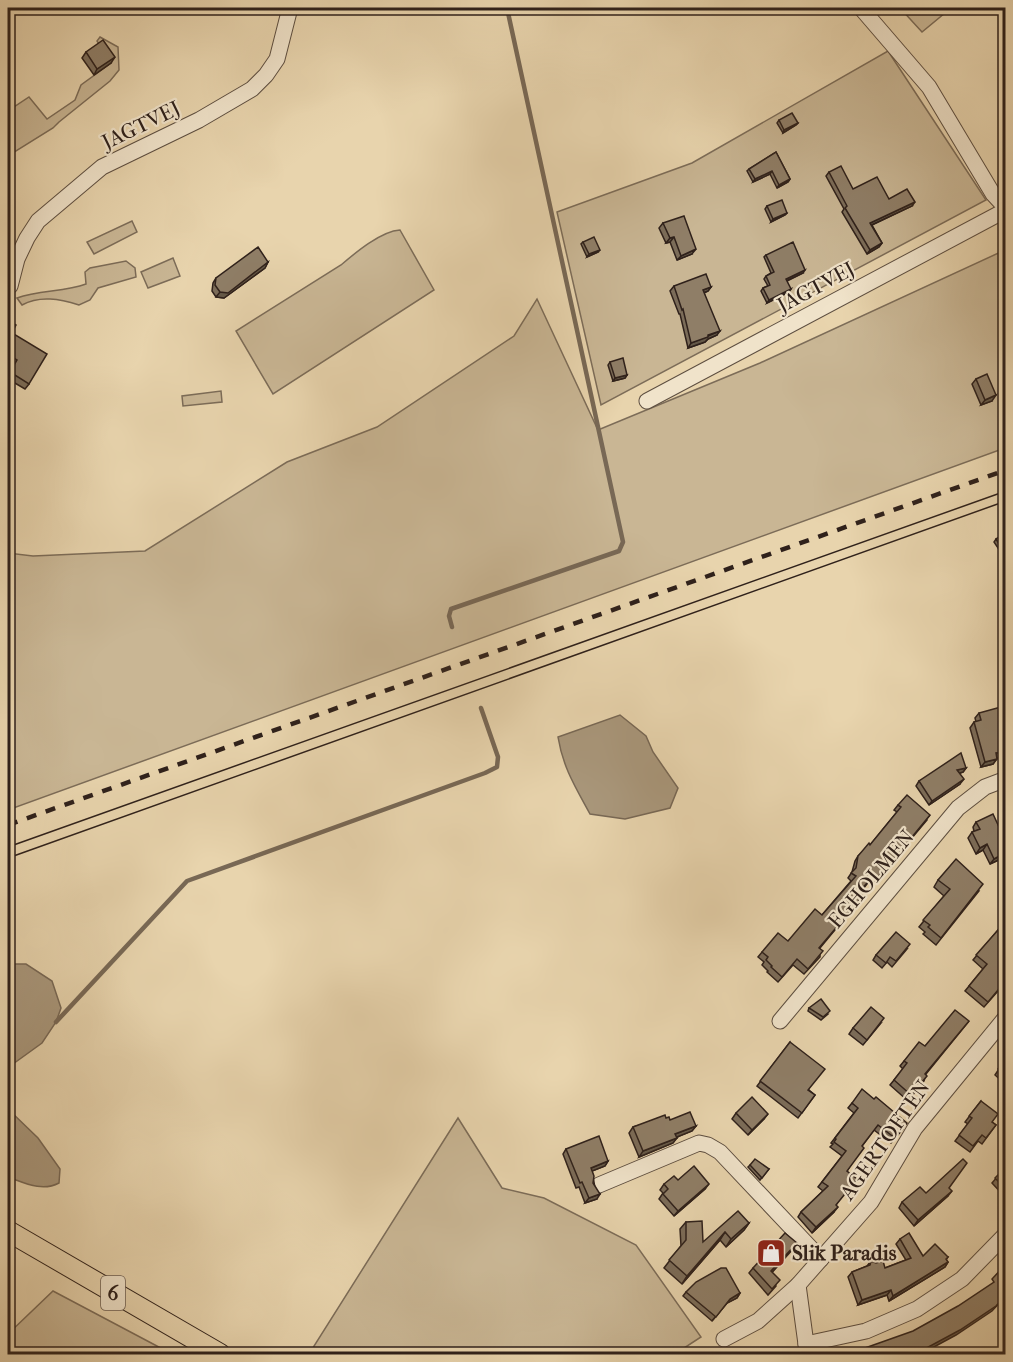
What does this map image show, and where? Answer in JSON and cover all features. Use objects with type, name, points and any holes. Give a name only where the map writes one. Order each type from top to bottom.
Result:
[{"type":"main road","name":"6","points":[[8,1231],[220,1354]]},
{"type":"street","name":"JAGTVEJ","points":[[10,286],[17,259],[38,221],[102,167],[199,120],[252,89],[267,75],[277,59],[290,8]]},
{"type":"street","name":"JAGTVEJ","points":[[647,401],[1005,209],[993,194],[929,87],[861,8]]},
{"type":"street","name":"EGHOLMEN","points":[[780,1021],[958,808],[985,787],[1005,779]]},
{"type":"street","name":"AGERTOFTEN","points":[[724,1339],[758,1321],[798,1285],[871,1202],[915,1128],[1005,1017]]},
{"type":"street","points":[[599,1185],[699,1143],[708,1145],[720,1152],[821,1259]]},
{"type":"street","points":[[798,1285],[807,1349],[866,1331],[917,1309],[962,1279],[1005,1234]]},
{"type":"shaded area","points":[[900,8],[951,8],[922,32]]},
{"type":"shaded area","points":[[100,37],[118,47],[119,70],[110,81],[53,128],[8,156],[8,111],[29,97],[47,119],[75,100],[81,85],[111,63],[97,41]]},
{"type":"shaded area","points":[[888,51],[986,200],[601,405],[557,212],[692,163]]},
{"type":"shaded area","points":[[132,221],[137,232],[94,254],[87,242]]},
{"type":"shaded area","points":[[400,230],[434,290],[273,394],[236,331],[341,265],[377,238]]},
{"type":"shaded area","points":[[1005,250],[1005,448],[8,810],[8,553],[33,556],[145,551],[287,462],[377,427],[514,336],[537,299],[598,430],[760,363]]},
{"type":"shaded area","points":[[173,258],[180,276],[148,288],[141,272]]},
{"type":"shaded area","points":[[126,261],[135,268],[136,277],[98,288],[90,300],[79,305],[50,299],[36,300],[22,305],[17,298],[86,284],[85,272],[90,268]]},
{"type":"shaded area","points":[[221,391],[222,402],[183,406],[182,396]]},
{"type":"shaded area","points":[[620,715],[646,736],[653,752],[678,788],[670,808],[625,819],[590,814],[567,768],[558,737]]},
{"type":"shaded area","points":[[8,964],[26,964],[52,981],[61,1008],[56,1022],[42,1043],[8,1070]]},
{"type":"shaded area","points":[[8,1109],[38,1138],[60,1169],[59,1183],[40,1187],[8,1177]]},
{"type":"shaded area","points":[[458,1118],[502,1188],[544,1198],[636,1245],[701,1337],[675,1354],[309,1354]]},
{"type":"shaded area","points":[[53,1291],[172,1354],[8,1354],[8,1334]]},
{"type":"building","points":[[103,40],[115,57],[97,69],[86,52]]},
{"type":"building","points":[[792,113],[798,123],[784,130],[779,120]]},
{"type":"building","points":[[776,152],[790,179],[779,185],[772,171],[755,179],[749,169]]},
{"type":"building","points":[[841,166],[853,189],[877,177],[889,199],[907,189],[915,202],[870,223],[882,243],[870,250],[845,208],[847,206],[829,172]]},
{"type":"building","points":[[782,200],[787,213],[773,219],[767,206]]},
{"type":"building","points":[[684,216],[696,249],[681,256],[674,237],[670,238],[663,223]]},
{"type":"building","points":[[594,237],[600,250],[589,254],[583,242]]},
{"type":"building","points":[[793,242],[805,270],[786,279],[791,289],[769,300],[763,288],[770,285],[766,276],[774,272],[766,255]]},
{"type":"building","points":[[258,247],[268,262],[228,293],[220,292],[215,285],[216,278]]},
{"type":"building","points":[[706,274],[711,287],[703,290],[720,331],[691,343],[683,309],[674,286]]},
{"type":"building","points":[[8,320],[16,325],[12,333],[47,354],[29,384],[10,372],[17,360],[8,354]]},
{"type":"building","points":[[623,358],[627,375],[615,378],[610,362]]},
{"type":"building","points":[[987,374],[996,395],[985,400],[976,379]]},
{"type":"building","points":[[1005,533],[1005,550],[1004,551],[996,539]]},
{"type":"building","points":[[1001,707],[1003,720],[1005,720],[1005,752],[996,753],[997,759],[985,762],[974,722],[981,720],[979,713]]},
{"type":"building","points":[[961,753],[966,768],[957,770],[964,779],[932,801],[919,781]]},
{"type":"building","points":[[907,795],[930,815],[889,865],[877,878],[874,875],[859,892],[863,896],[819,948],[823,951],[808,969],[797,959],[782,977],[771,967],[766,960],[768,957],[762,952],[778,933],[788,941],[815,909],[822,915],[856,876],[851,873],[856,868],[858,856],[901,807],[898,805]]},
{"type":"building","points":[[993,814],[1005,840],[1005,853],[994,859],[987,844],[980,848],[972,832],[980,829],[976,822]]},
{"type":"building","points":[[956,859],[983,884],[941,938],[923,920],[950,889],[938,880]]},
{"type":"building","points":[[998,930],[1005,936],[1005,976],[1000,982],[1003,984],[988,1002],[969,986],[987,964],[976,955]]},
{"type":"building","points":[[896,932],[910,944],[896,961],[890,957],[886,963],[876,955]]},
{"type":"building","points":[[821,999],[830,1011],[823,1017],[809,1008]]},
{"type":"building","points":[[871,1007],[884,1018],[867,1040],[853,1028]]},
{"type":"building","points":[[955,1010],[969,1021],[925,1074],[927,1076],[911,1095],[894,1080],[907,1063],[904,1061],[919,1042],[925,1046]]},
{"type":"building","points":[[790,1042],[825,1069],[808,1090],[815,1095],[802,1113],[760,1081]]},
{"type":"building","points":[[1005,1060],[1005,1075],[998,1069]]},
{"type":"building","points":[[862,1089],[874,1099],[876,1097],[907,1123],[895,1138],[878,1125],[847,1171],[857,1179],[836,1205],[838,1207],[816,1227],[801,1212],[828,1186],[822,1182],[846,1151],[834,1142],[835,1138],[858,1108],[852,1103]]},
{"type":"building","points":[[752,1097],[768,1114],[752,1130],[736,1113]]},
{"type":"building","points":[[981,1101],[998,1114],[992,1122],[996,1125],[986,1138],[982,1135],[973,1146],[959,1135],[972,1118],[969,1116]]},
{"type":"building","points":[[690,1112],[696,1126],[675,1134],[677,1138],[643,1151],[633,1127],[665,1115],[670,1120]]},
{"type":"building","points":[[599,1136],[608,1161],[591,1168],[594,1176],[593,1183],[600,1194],[589,1198],[566,1149]]},
{"type":"building","points":[[755,1159],[769,1169],[762,1178],[750,1165]]},
{"type":"building","points":[[963,1159],[967,1163],[949,1188],[952,1191],[918,1220],[902,1202],[920,1187],[926,1193]]},
{"type":"building","points":[[694,1166],[709,1184],[678,1211],[663,1194],[668,1189],[664,1184],[674,1176],[678,1180]]},
{"type":"building","points":[[1005,1168],[1005,1188],[995,1178]]},
{"type":"building","points":[[738,1211],[749,1223],[731,1239],[725,1232],[687,1276],[669,1260],[686,1240],[686,1222],[702,1221],[703,1242]]},
{"type":"building","points":[[785,1233],[797,1243],[771,1271],[780,1280],[772,1289],[753,1268]]},
{"type":"building","points":[[909,1233],[923,1256],[935,1244],[948,1257],[946,1259],[948,1262],[893,1296],[891,1290],[862,1300],[852,1272],[870,1265],[871,1261],[876,1263],[883,1261],[885,1268],[911,1258],[900,1239]]},
{"type":"building","points":[[1005,1265],[1005,1296],[996,1306],[960,1330],[921,1351],[912,1354],[827,1354],[865,1348],[913,1331],[958,1306],[994,1282],[992,1279]]},
{"type":"building","points":[[721,1268],[726,1268],[740,1293],[730,1299],[716,1317],[686,1292],[696,1282]]},
{"type":"waterway","points":[[452,627],[449,616],[451,609],[619,551],[623,542],[507,8]]},
{"type":"waterway","points":[[56,1022],[187,881],[497,767],[498,757],[481,708]]},
{"type":"tram line","points":[[8,847],[1006,491]]},
{"type":"tram line","points":[[8,858],[1006,501]]},
{"type":"railway","points":[[8,825],[1006,470]]},
{"type":"place","name":"Slik Paradis","points":[[771,1253]]}]
